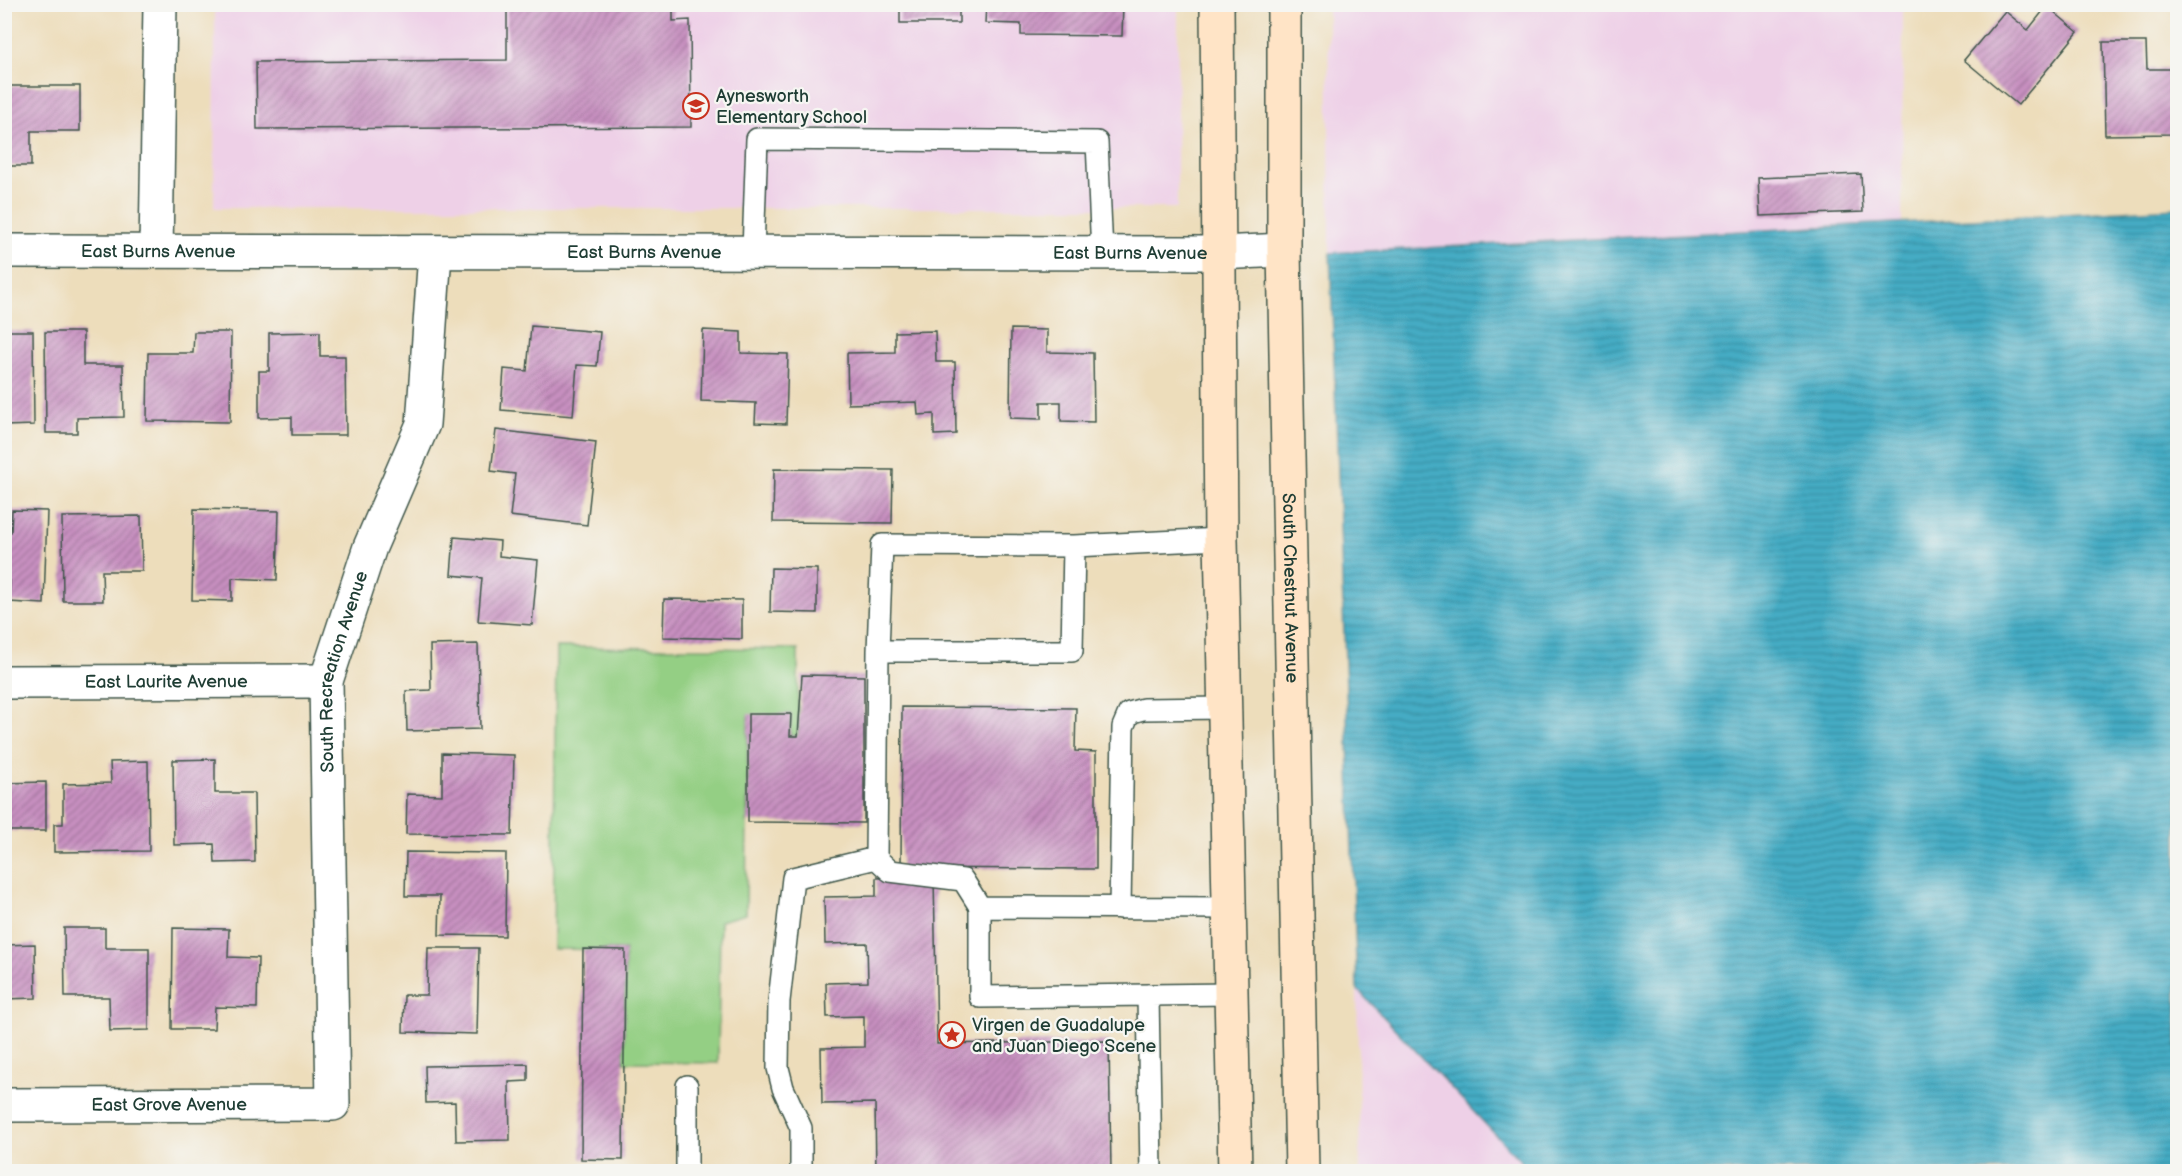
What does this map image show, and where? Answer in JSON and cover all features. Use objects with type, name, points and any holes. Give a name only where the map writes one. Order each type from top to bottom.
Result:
[{"type":"main road","points":[[1217,4],[1221,539],[1234,1172]]},
{"type":"main road","name":"South Chestnut Avenue","points":[[1284,4],[1284,250],[1302,1172]]},
{"type":"street","points":[[156,251],[160,4]]},
{"type":"street","name":"East Burns Avenue","points":[[4,251],[1218,253],[1284,250]]},
{"type":"street","name":"South Recreation Avenue","points":[[333,1104],[326,681],[369,547],[423,424],[435,253]]},
{"type":"street","name":"East Laurite Avenue","points":[[4,682],[326,681]]},
{"type":"street","name":"East Grove Avenue","points":[[4,1105],[333,1104]]},
{"type":"lane","points":[[753,251],[757,139],[1097,142],[1102,253]]},
{"type":"lane","points":[[1221,539],[1074,546],[882,545],[878,651],[876,858],[890,871],[963,880],[980,907],[980,997],[1231,994]]},
{"type":"lane","points":[[878,651],[1072,651],[1074,546]]},
{"type":"lane","points":[[1120,908],[1123,727],[1130,713],[1143,709],[1225,708]]},
{"type":"lane","points":[[801,1172],[801,1128],[783,1088],[778,1068],[779,1001],[793,878],[876,858]]},
{"type":"lane","points":[[980,907],[1229,908]]},
{"type":"lane","points":[[1148,995],[1150,1172]]},
{"type":"lane","points":[[687,1086],[687,1172]]},
{"type":"shaded area","name":"Aynesworth Elementary School","points":[[215,5],[1178,5],[1177,208],[214,208]]},
{"type":"shaded area","points":[[1328,5],[1903,5],[1902,222],[1330,253]]},
{"type":"shaded area","points":[[1357,989],[1530,1171],[1360,1171]]},
{"type":"green space","points":[[556,647],[798,649],[798,736],[790,736],[791,714],[748,715],[746,914],[720,921],[718,1063],[624,1062],[625,950],[553,949]]},
{"type":"water","points":[[2177,208],[2177,1171],[1530,1171],[1357,989],[1330,253]]},
{"type":"building","points":[[4,4],[8,4],[8,32],[4,32]]},
{"type":"building","points":[[507,4],[673,4],[673,21],[690,20],[691,127],[257,129],[256,62],[507,60]]},
{"type":"building","points":[[900,4],[959,4],[959,23],[900,23]]},
{"type":"building","points":[[986,4],[1123,4],[1122,36],[1021,35],[1021,24],[985,23]]},
{"type":"building","points":[[2047,6],[2078,32],[2018,105],[1964,60],[2005,11],[2028,30]]},
{"type":"building","points":[[2103,42],[2146,42],[2147,69],[2170,69],[2171,134],[2105,135]]},
{"type":"building","points":[[4,86],[80,86],[80,131],[31,131],[31,166],[4,166]]},
{"type":"building","points":[[1861,174],[1863,212],[1760,216],[1758,178]]},
{"type":"building","points":[[531,326],[600,332],[597,366],[577,365],[573,416],[501,410],[504,369],[527,371]]},
{"type":"building","points":[[1011,329],[1047,330],[1047,352],[1093,353],[1094,422],[1061,421],[1061,402],[1041,402],[1041,419],[1010,418]]},
{"type":"building","points":[[703,330],[741,332],[741,353],[788,354],[786,424],[755,423],[756,403],[701,401]]},
{"type":"building","points":[[4,331],[33,331],[34,425],[4,426]]},
{"type":"building","points":[[935,331],[936,362],[955,362],[956,434],[934,435],[934,414],[918,415],[917,402],[848,404],[847,353],[895,352],[895,332]]},
{"type":"building","points":[[45,332],[83,332],[83,365],[123,365],[124,417],[77,418],[77,433],[46,433]]},
{"type":"building","points":[[194,332],[231,332],[230,422],[147,421],[148,353],[193,353]]},
{"type":"building","points":[[320,332],[320,356],[345,356],[346,435],[292,435],[292,417],[259,418],[259,371],[269,371],[269,333]]},
{"type":"building","points":[[496,430],[596,442],[587,525],[510,516],[515,474],[491,471]]},
{"type":"building","points":[[774,469],[893,470],[892,523],[773,522]]},
{"type":"building","points":[[194,509],[279,511],[277,580],[232,578],[232,601],[192,600]]},
{"type":"building","points":[[12,510],[47,511],[44,604],[9,602],[10,581],[4,581],[4,532],[11,532]]},
{"type":"building","points":[[141,516],[142,571],[102,571],[103,601],[63,601],[62,517]]},
{"type":"building","points":[[454,537],[500,541],[499,556],[538,560],[532,625],[478,621],[482,578],[451,575]]},
{"type":"building","points":[[771,568],[817,569],[817,613],[770,612]]},
{"type":"building","points":[[664,599],[742,600],[742,639],[663,637]]},
{"type":"building","points":[[478,644],[480,729],[407,731],[406,691],[431,690],[430,645]]},
{"type":"building","points":[[802,675],[864,676],[864,823],[748,822],[748,714],[791,714],[790,736],[798,736]]},
{"type":"building","points":[[902,707],[1076,708],[1075,751],[1096,752],[1096,869],[901,868]]},
{"type":"building","points":[[442,753],[514,755],[512,835],[406,834],[407,794],[442,795]]},
{"type":"building","points":[[215,759],[215,793],[254,793],[255,862],[215,863],[214,844],[174,845],[173,760]]},
{"type":"building","points":[[148,761],[149,851],[54,852],[54,824],[63,824],[63,784],[111,783],[110,762]]},
{"type":"building","points":[[46,782],[46,831],[4,831],[4,783]]},
{"type":"building","points":[[406,852],[506,853],[505,936],[439,935],[440,896],[405,896]]},
{"type":"building","points":[[934,877],[937,1044],[1109,1041],[1111,1172],[876,1172],[875,1103],[822,1104],[821,1048],[864,1047],[864,1016],[827,1017],[826,983],[868,982],[867,943],[825,944],[824,897],[876,896],[876,878]]},
{"type":"building","points":[[64,928],[105,928],[105,948],[149,948],[149,1030],[110,1031],[109,997],[65,997]]},
{"type":"building","points":[[173,928],[229,929],[228,957],[258,958],[257,1008],[215,1007],[214,1029],[172,1029]]},
{"type":"building","points":[[35,944],[36,998],[4,999],[4,945]]},
{"type":"building","points":[[428,948],[479,948],[477,1034],[403,1032],[404,995],[427,995]]},
{"type":"building","points":[[583,949],[625,950],[623,1160],[581,1159]]},
{"type":"building","points":[[528,1064],[528,1081],[509,1082],[510,1140],[456,1141],[455,1102],[426,1103],[425,1066]]},
{"type":"place","name":"Aynesworth Elementary School","points":[[696,106]]},
{"type":"place","name":"Virgen de Guadalupe and Juan Diego Scene","points":[[952,1035]]}]
